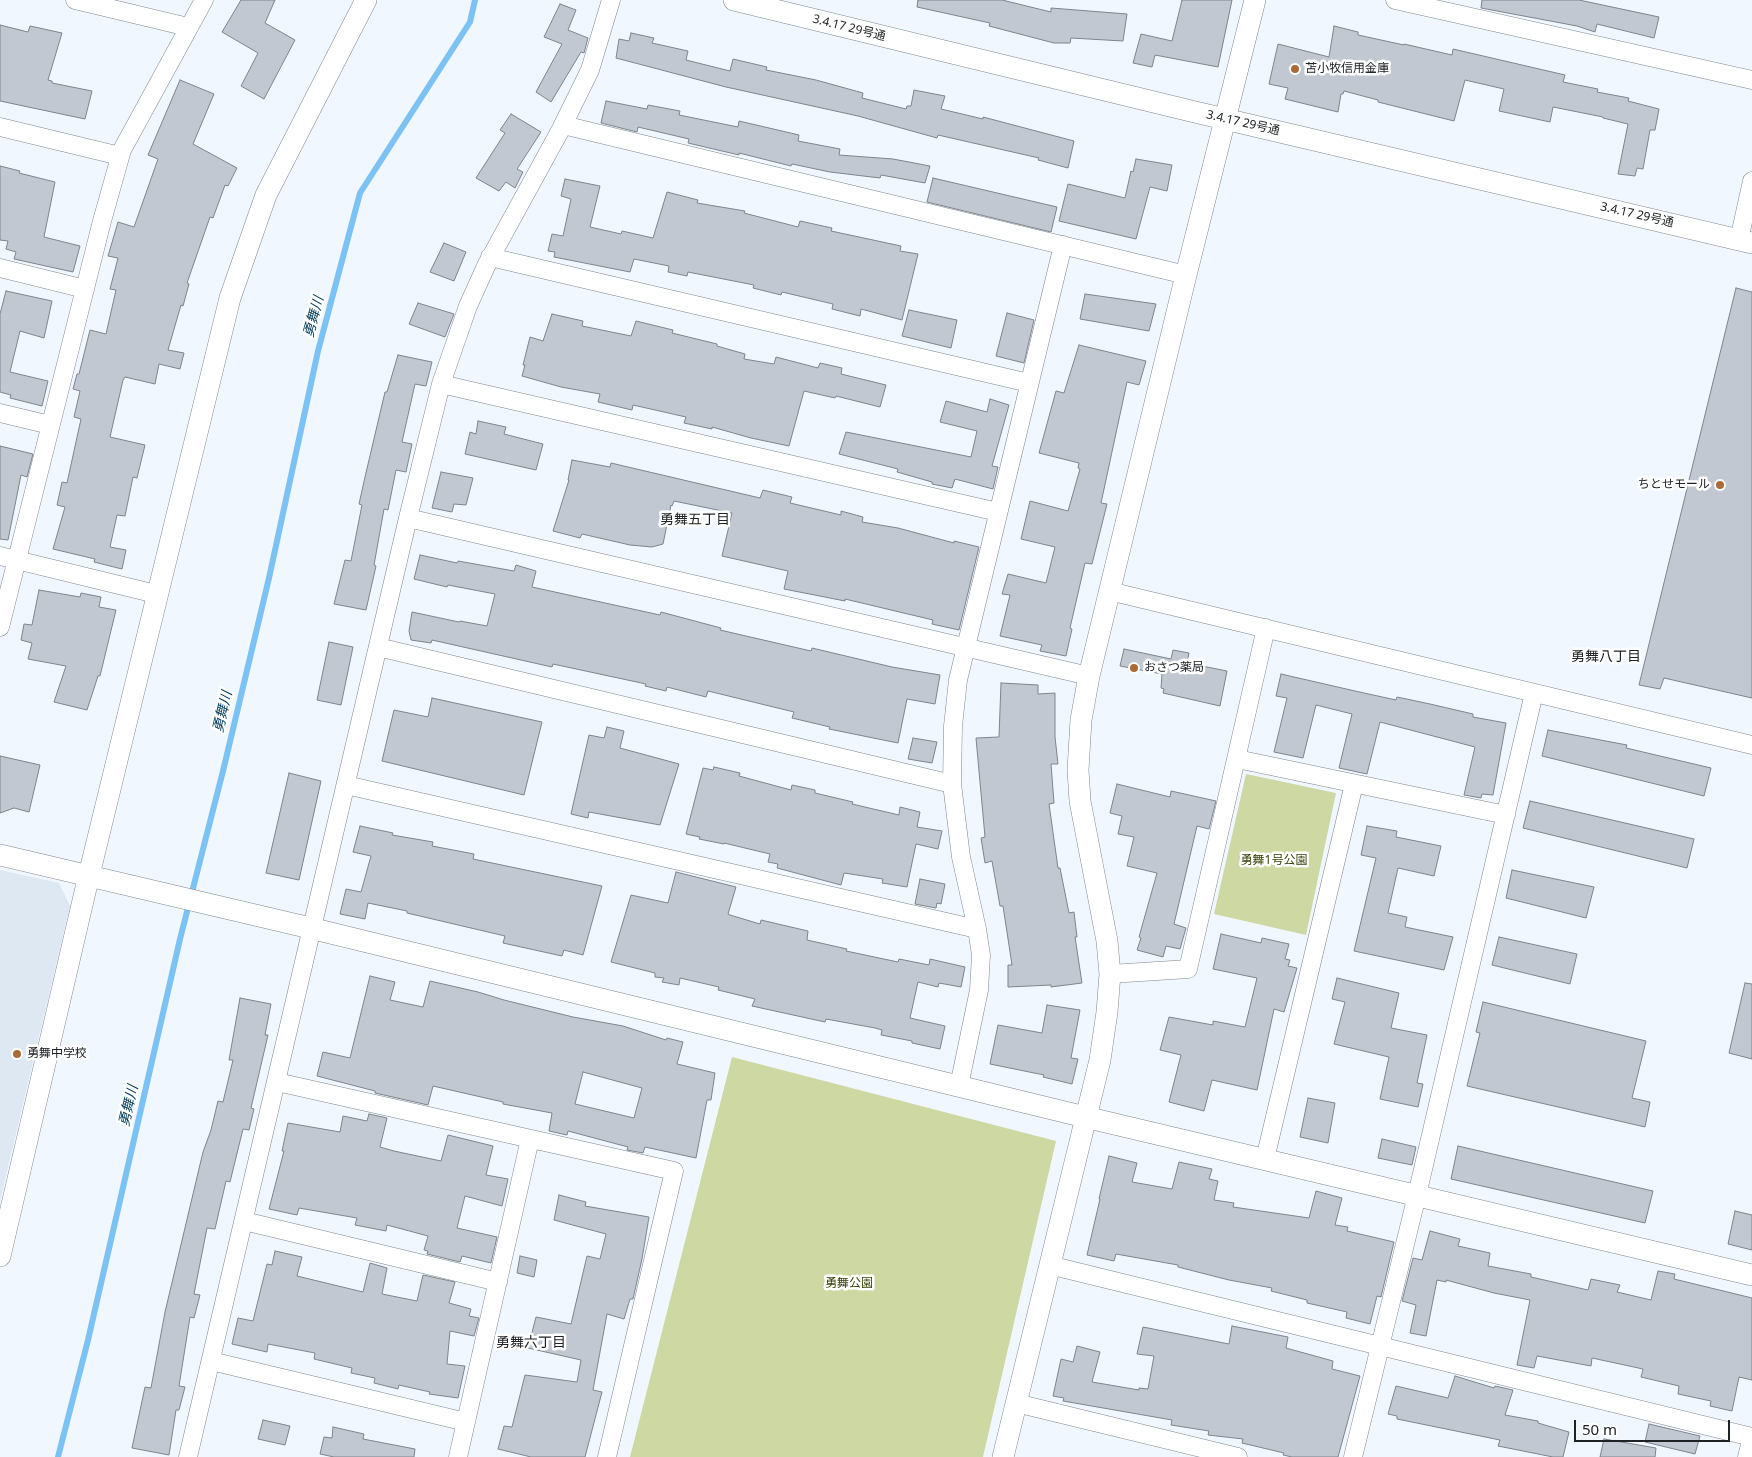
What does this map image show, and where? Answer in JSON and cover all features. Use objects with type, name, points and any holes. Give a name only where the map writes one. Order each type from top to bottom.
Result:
[{"type":"street","points":[[75,0],[188,27]]},
{"type":"street","points":[[0,627],[8,558],[50,425],[120,156],[204,0]]},
{"type":"street","points":[[0,1256],[98,878],[156,594],[233,288],[266,195],[366,0]]},
{"type":"street","points":[[188,1457],[441,384],[468,306],[490,257],[563,125],[590,70],[611,0]]},
{"type":"street","name":"3.4.17 29号通","points":[[734,0],[1746,241]]},
{"type":"street","points":[[1003,1457],[1105,1033],[1110,974],[1104,921],[1080,801],[1079,743],[1089,676],[1255,0]]},
{"type":"street","points":[[1405,1],[1752,80]]},
{"type":"street","points":[[563,125],[1186,275]]},
{"type":"street","points":[[0,127],[120,156]]},
{"type":"street","points":[[1746,241],[1752,181]]},
{"type":"street","points":[[958,1086],[979,990],[981,955],[961,857],[952,784],[958,680],[1063,245]]},
{"type":"street","points":[[490,257],[1029,383]]},
{"type":"street","points":[[0,268],[84,289]]},
{"type":"street","points":[[441,384],[998,512]]},
{"type":"street","points":[[0,413],[50,425]]},
{"type":"street","points":[[408,518],[1089,676]]},
{"type":"street","points":[[8,558],[156,594]]},
{"type":"street","points":[[1109,590],[1752,745]]},
{"type":"street","points":[[1110,974],[1188,969],[1266,628]]},
{"type":"street","points":[[378,648],[952,784]]},
{"type":"street","points":[[1353,1457],[1417,1195],[1534,693]]},
{"type":"street","points":[[1236,759],[1506,815]]},
{"type":"street","points":[[1265,1159],[1354,784]]},
{"type":"street","points":[[346,785],[977,930]]},
{"type":"street","points":[[0,855],[313,928],[1085,1117],[1752,1275]]},
{"type":"street","points":[[277,1082],[674,1172],[608,1457]]},
{"type":"street","points":[[458,1457],[530,1139]]},
{"type":"street","points":[[244,1221],[498,1282]]},
{"type":"street","points":[[1049,1265],[1752,1437],[1747,1457]]},
{"type":"street","points":[[211,1361],[466,1422]]},
{"type":"street","points":[[1016,1403],[1238,1457]]},
{"type":"shaded area","name":"勇舞中学校","points":[[0,870],[59,883],[70,906],[0,1201]]},
{"type":"green space","name":"勇舞1号公園","points":[[1246,774],[1336,793],[1306,935],[1214,914]]},
{"type":"green space","name":"勇舞公園","points":[[732,1057],[1056,1141],[983,1457],[630,1457]]},
{"type":"building","points":[[241,0],[275,0],[265,23],[295,40],[264,99],[241,86],[258,53],[222,32]]},
{"type":"building","points":[[918,0],[1002,0],[1051,12],[1051,8],[1127,14],[1123,41],[1071,38],[1070,43],[1054,43],[989,26],[990,23],[917,7]]},
{"type":"building","points":[[1182,0],[1232,0],[1218,67],[1155,55],[1152,67],[1133,63],[1141,34],[1172,41]]},
{"type":"building","points":[[1482,0],[1579,0],[1659,17],[1654,38],[1597,24],[1595,32],[1577,26],[1481,8]]},
{"type":"building","points":[[560,4],[576,10],[568,30],[588,38],[584,53],[581,52],[551,102],[536,92],[562,44],[544,37]]},
{"type":"building","points":[[0,25],[28,32],[30,26],[62,33],[48,80],[52,81],[52,83],[92,91],[85,119],[0,101]]},
{"type":"building","points":[[1334,26],[1358,32],[1358,35],[1404,45],[1452,55],[1453,49],[1565,75],[1563,82],[1598,89],[1597,92],[1629,98],[1628,101],[1659,109],[1655,130],[1650,130],[1643,169],[1637,168],[1635,176],[1618,174],[1628,124],[1553,107],[1550,122],[1499,111],[1504,89],[1465,80],[1454,121],[1378,102],[1378,100],[1344,91],[1341,94],[1338,112],[1285,99],[1288,88],[1269,84],[1278,44],[1329,57]]},
{"type":"building","points":[[631,33],[654,38],[652,43],[688,51],[686,60],[730,71],[733,59],[767,67],[766,70],[816,80],[863,93],[862,98],[906,109],[907,106],[911,106],[914,90],[945,96],[941,109],[983,119],[983,117],[1074,141],[1068,168],[1038,160],[1039,158],[938,135],[937,138],[858,116],[726,87],[616,58],[619,39],[629,41]]},
{"type":"building","points":[[180,80],[214,94],[193,144],[237,168],[228,186],[225,185],[213,218],[210,217],[187,283],[189,284],[183,306],[181,305],[168,350],[184,353],[180,369],[159,364],[155,384],[125,377],[123,380],[110,437],[145,445],[137,478],[133,477],[125,516],[117,515],[110,547],[126,550],[122,569],[94,562],[95,559],[53,549],[65,507],[57,505],[62,482],[67,483],[81,419],[74,417],[80,391],[73,389],[77,374],[79,374],[90,330],[106,334],[116,290],[110,289],[118,258],[108,256],[118,222],[134,227],[158,159],[148,155]]},
{"type":"building","points":[[606,101],[647,109],[648,105],[680,111],[679,115],[738,127],[739,121],[799,135],[798,141],[840,149],[839,155],[893,159],[930,166],[925,183],[881,175],[880,178],[830,172],[792,164],[791,166],[688,143],[689,139],[638,127],[637,132],[601,123]]},
{"type":"building","points":[[511,114],[541,132],[517,169],[523,172],[515,188],[506,182],[499,191],[476,178],[505,133],[500,130]]},
{"type":"building","points":[[1136,159],[1172,165],[1167,191],[1150,187],[1136,239],[1059,221],[1068,184],[1125,198],[1131,171],[1133,172]]},
{"type":"building","points":[[0,166],[55,182],[44,237],[80,246],[73,272],[14,259],[16,252],[6,249],[8,241],[0,240]]},
{"type":"building","points":[[933,178],[1057,207],[1051,232],[927,202]]},
{"type":"building","points":[[565,179],[600,186],[590,227],[621,234],[622,231],[653,238],[667,192],[698,200],[697,203],[745,211],[744,213],[798,227],[800,221],[832,228],[831,231],[901,246],[900,251],[918,254],[902,320],[861,309],[860,316],[832,309],[833,304],[782,292],[781,295],[753,288],[754,285],[688,272],[687,276],[668,272],[669,266],[634,259],[630,272],[554,257],[555,252],[548,251],[552,234],[563,236],[571,199],[561,196]]},
{"type":"building","points":[[444,243],[466,252],[454,281],[430,272]]},
{"type":"building","name":"ちとせモール","points":[[1736,288],[1752,292],[1752,698],[1664,678],[1660,689],[1639,685]]},
{"type":"building","points":[[6,291],[52,301],[44,338],[20,331],[10,372],[48,381],[42,406],[10,398],[11,395],[0,392],[0,314]]},
{"type":"building","points":[[1085,294],[1156,304],[1149,331],[1080,319]]},
{"type":"building","points":[[418,303],[454,314],[445,337],[409,324]]},
{"type":"building","points":[[909,310],[957,320],[951,348],[902,336]]},
{"type":"building","points":[[1007,313],[1034,320],[1024,363],[996,356]]},
{"type":"building","points":[[552,314],[583,321],[582,326],[631,336],[636,321],[673,330],[672,333],[717,344],[717,346],[745,354],[744,359],[774,364],[776,357],[818,368],[820,363],[842,368],[841,374],[886,385],[880,407],[836,396],[835,398],[804,391],[789,446],[751,438],[712,427],[712,429],[684,423],[686,417],[633,405],[632,410],[598,402],[600,394],[561,387],[522,376],[530,337],[543,341]]},
{"type":"building","points":[[1079,345],[1146,361],[1139,385],[1127,382],[1101,503],[1107,504],[1092,564],[1085,563],[1070,628],[1072,629],[1066,656],[1040,651],[1042,645],[1000,636],[1010,595],[1002,594],[1008,574],[1046,583],[1055,547],[1021,539],[1030,501],[1068,511],[1080,469],[1078,468],[1079,463],[1039,453],[1056,391],[1064,393]]},
{"type":"building","points":[[398,355],[432,362],[426,386],[415,384],[402,442],[412,444],[406,472],[396,470],[388,510],[384,509],[374,565],[376,566],[366,610],[334,604],[345,560],[351,561],[362,505],[359,504],[365,477],[385,392],[387,392]]},
{"type":"building","points":[[990,399],[1009,405],[992,466],[998,467],[993,489],[955,479],[952,488],[932,484],[932,482],[897,472],[898,469],[839,454],[846,432],[971,457],[977,431],[940,422],[946,401],[987,412]]},
{"type":"building","points":[[478,421],[506,427],[504,434],[543,444],[536,470],[465,454],[470,432],[476,434]]},
{"type":"building","points":[[0,446],[33,454],[27,477],[21,475],[8,540],[0,539]]},
{"type":"building","points":[[572,460],[610,467],[611,463],[760,498],[763,490],[792,497],[790,503],[841,515],[841,511],[863,517],[862,522],[898,528],[954,543],[954,541],[979,547],[959,630],[932,624],[933,620],[845,599],[845,601],[784,589],[788,571],[722,556],[732,513],[674,501],[671,505],[663,544],[652,547],[630,545],[582,534],[580,538],[553,531],[569,480]]},
{"type":"building","points":[[441,472],[473,478],[466,505],[454,504],[452,512],[432,508]]},
{"type":"building","points":[[420,555],[457,563],[458,561],[514,571],[516,565],[536,571],[532,587],[660,615],[661,612],[721,628],[720,630],[811,651],[812,648],[892,667],[940,675],[935,704],[907,699],[898,743],[829,729],[830,727],[792,718],[794,712],[708,691],[706,697],[667,687],[666,691],[645,686],[646,684],[553,664],[552,667],[432,640],[431,643],[411,640],[409,631],[412,612],[487,626],[495,594],[448,585],[447,587],[414,579]]},
{"type":"building","points":[[39,590],[80,597],[81,593],[101,597],[99,607],[116,610],[100,676],[98,676],[87,710],[54,702],[66,666],[28,659],[32,643],[21,640],[24,624],[32,625]]},
{"type":"building","points":[[329,642],[353,647],[341,705],[317,700]]},
{"type":"building","points":[[1124,649],[1171,659],[1173,650],[1189,653],[1187,663],[1227,671],[1220,706],[1163,693],[1164,689],[1161,688],[1162,674],[1120,666]]},
{"type":"building","points":[[1281,674],[1396,700],[1397,697],[1430,704],[1473,714],[1473,717],[1506,723],[1493,795],[1482,794],[1481,798],[1464,795],[1475,747],[1380,722],[1367,774],[1339,768],[1352,714],[1316,705],[1303,758],[1274,752],[1287,698],[1276,696]]},
{"type":"building","points":[[1001,683],[1038,685],[1038,694],[1055,693],[1055,737],[1058,764],[1051,764],[1054,803],[1049,804],[1058,868],[1060,868],[1069,913],[1074,912],[1077,937],[1075,937],[1082,983],[1051,987],[1051,985],[1008,987],[1008,965],[1012,965],[1003,906],[1000,906],[992,861],[985,863],[981,838],[985,837],[976,738],[999,737]]},
{"type":"building","points":[[432,698],[542,722],[524,795],[382,761],[394,710],[428,717]]},
{"type":"building","points":[[607,727],[624,731],[620,748],[679,764],[660,825],[589,812],[588,818],[571,814],[589,735],[604,738]]},
{"type":"building","points":[[1548,730],[1627,745],[1626,748],[1711,768],[1704,796],[1542,756]]},
{"type":"building","points":[[913,738],[937,742],[932,763],[908,759]]},
{"type":"building","points":[[0,756],[40,765],[29,812],[14,808],[0,813]]},
{"type":"building","points":[[714,767],[740,773],[739,776],[791,790],[792,785],[815,790],[815,793],[899,815],[900,807],[920,812],[917,827],[942,831],[938,849],[916,844],[907,887],[882,883],[883,879],[844,873],[841,885],[777,868],[778,864],[768,862],[770,854],[699,839],[700,837],[686,834],[703,768],[713,770]]},
{"type":"building","points":[[289,773],[321,781],[299,880],[266,873]]},
{"type":"building","points":[[1117,784],[1170,797],[1171,791],[1216,801],[1209,829],[1197,826],[1174,924],[1186,928],[1180,949],[1166,946],[1163,957],[1137,950],[1157,873],[1127,866],[1134,837],[1118,834],[1122,816],[1110,813]]},
{"type":"building","points":[[1530,801],[1694,839],[1687,868],[1523,828]]},
{"type":"building","points":[[360,826],[393,833],[392,835],[433,842],[432,846],[474,854],[473,859],[602,886],[583,955],[564,950],[562,956],[503,943],[505,936],[368,903],[365,919],[340,914],[346,889],[361,892],[371,856],[353,852]]},
{"type":"building","points":[[1367,826],[1397,831],[1396,837],[1441,846],[1434,876],[1398,868],[1388,913],[1407,917],[1405,927],[1453,937],[1444,970],[1354,951],[1376,858],[1361,855]]},
{"type":"building","points":[[1512,870],[1594,887],[1586,918],[1506,898]]},
{"type":"building","points":[[676,872],[736,887],[728,914],[730,915],[760,924],[761,920],[808,931],[807,940],[847,949],[846,951],[898,962],[899,959],[929,965],[930,959],[965,967],[961,987],[939,983],[938,987],[918,982],[910,1018],[945,1026],[940,1049],[881,1035],[882,1030],[875,1028],[826,1019],[825,1022],[752,1006],[755,999],[718,990],[719,987],[680,978],[679,985],[662,982],[664,978],[655,977],[655,973],[611,962],[631,895],[668,903]]},
{"type":"building","points":[[920,879],[945,884],[941,904],[937,903],[936,908],[915,904]]},
{"type":"building","points":[[1221,934],[1261,943],[1262,938],[1289,944],[1285,959],[1290,960],[1288,966],[1297,968],[1284,1012],[1274,1009],[1257,1090],[1212,1080],[1204,1111],[1169,1102],[1181,1055],[1160,1050],[1169,1017],[1213,1025],[1213,1021],[1245,1027],[1257,978],[1213,969]]},
{"type":"building","points":[[1499,937],[1577,954],[1570,984],[1492,965]]},
{"type":"building","points":[[370,976],[395,982],[390,1000],[423,1007],[430,981],[573,1017],[623,1026],[666,1040],[667,1038],[683,1042],[677,1064],[715,1073],[711,1100],[707,1100],[696,1158],[645,1147],[643,1153],[627,1150],[628,1147],[568,1131],[567,1135],[549,1131],[552,1113],[503,1104],[503,1102],[433,1086],[428,1105],[375,1093],[375,1091],[317,1076],[323,1052],[350,1058]],"holes":[[[583,1072],[642,1088],[634,1118],[575,1104]]]},
{"type":"building","points":[[1337,978],[1399,993],[1391,1028],[1427,1035],[1417,1083],[1423,1084],[1418,1107],[1380,1099],[1389,1057],[1334,1044],[1345,1002],[1332,999]]},
{"type":"building","points":[[1745,983],[1752,984],[1752,1059],[1729,1053]]},
{"type":"building","points":[[240,998],[271,1004],[265,1035],[268,1035],[251,1108],[254,1109],[249,1130],[243,1129],[230,1182],[226,1181],[215,1229],[207,1228],[194,1294],[200,1295],[194,1318],[190,1317],[179,1386],[185,1387],[179,1410],[176,1410],[169,1455],[132,1448],[145,1387],[151,1388],[165,1312],[203,1152],[218,1101],[223,1102],[233,1060],[229,1060]]},
{"type":"building","points":[[1483,1002],[1646,1041],[1632,1098],[1650,1102],[1645,1127],[1467,1086],[1480,1033],[1476,1032]]},
{"type":"building","points":[[1047,1005],[1080,1010],[1071,1058],[1078,1059],[1072,1084],[1043,1077],[1044,1075],[990,1064],[998,1025],[1042,1033]]},
{"type":"building","points":[[1308,1098],[1335,1103],[1328,1143],[1300,1137]]},
{"type":"building","points":[[369,1114],[387,1118],[380,1147],[394,1151],[441,1161],[448,1135],[493,1146],[486,1175],[508,1179],[502,1206],[465,1196],[457,1228],[497,1237],[491,1263],[462,1256],[460,1262],[427,1254],[428,1251],[424,1250],[428,1236],[387,1225],[386,1231],[355,1225],[357,1218],[299,1208],[297,1215],[269,1209],[284,1151],[282,1151],[288,1123],[340,1132],[343,1116],[367,1121]]},
{"type":"building","points":[[1382,1139],[1416,1147],[1412,1165],[1378,1158]]},
{"type":"building","points":[[1458,1146],[1653,1191],[1645,1223],[1451,1179]]},
{"type":"building","points":[[1109,1156],[1137,1163],[1132,1182],[1172,1189],[1179,1162],[1212,1169],[1209,1179],[1218,1181],[1214,1200],[1234,1203],[1233,1207],[1309,1218],[1316,1191],[1342,1198],[1335,1225],[1348,1227],[1347,1231],[1394,1242],[1381,1297],[1377,1296],[1370,1324],[1346,1318],[1347,1312],[1307,1303],[1307,1300],[1271,1291],[1272,1288],[1229,1280],[1178,1267],[1178,1265],[1116,1254],[1114,1261],[1087,1255]]},
{"type":"building","points":[[559,1195],[586,1202],[585,1206],[649,1217],[633,1299],[630,1299],[624,1319],[607,1314],[593,1390],[602,1392],[585,1457],[531,1457],[498,1449],[504,1426],[512,1427],[525,1375],[577,1382],[581,1360],[528,1348],[536,1317],[571,1324],[587,1256],[600,1259],[606,1234],[554,1220]]},
{"type":"building","points":[[1735,1211],[1752,1215],[1752,1250],[1728,1244]]},
{"type":"building","points":[[1430,1231],[1460,1239],[1458,1246],[1490,1253],[1488,1266],[1531,1274],[1531,1277],[1588,1290],[1591,1279],[1620,1285],[1617,1292],[1651,1300],[1658,1271],[1675,1274],[1674,1279],[1752,1298],[1752,1380],[1739,1377],[1732,1411],[1710,1406],[1711,1401],[1678,1394],[1679,1386],[1641,1377],[1643,1369],[1592,1358],[1591,1366],[1537,1356],[1534,1368],[1517,1365],[1530,1300],[1494,1293],[1446,1280],[1446,1282],[1437,1280],[1426,1336],[1410,1333],[1416,1305],[1402,1301],[1413,1258],[1422,1260]]},
{"type":"building","points":[[275,1251],[302,1257],[297,1276],[363,1292],[370,1263],[387,1268],[382,1294],[417,1301],[423,1275],[455,1282],[449,1303],[471,1309],[469,1316],[479,1318],[474,1336],[450,1331],[447,1364],[465,1366],[458,1398],[429,1394],[430,1392],[399,1385],[398,1389],[374,1383],[375,1378],[351,1373],[352,1368],[314,1359],[315,1353],[268,1344],[267,1352],[232,1344],[238,1318],[253,1321],[267,1264],[272,1265]]},
{"type":"building","points":[[520,1256],[537,1260],[534,1277],[517,1273]]},
{"type":"building","points":[[1232,1326],[1288,1337],[1286,1348],[1333,1361],[1332,1369],[1360,1376],[1338,1457],[1292,1457],[1283,1455],[1284,1453],[1242,1443],[1243,1439],[1208,1435],[1209,1431],[1171,1425],[1172,1420],[1063,1401],[1064,1398],[1053,1396],[1061,1359],[1073,1362],[1077,1346],[1100,1352],[1092,1382],[1139,1390],[1139,1388],[1148,1389],[1154,1356],[1137,1354],[1143,1327],[1229,1344]]},
{"type":"building","points":[[1455,1376],[1494,1388],[1495,1386],[1513,1390],[1505,1415],[1538,1421],[1538,1423],[1569,1432],[1563,1457],[1553,1457],[1498,1446],[1500,1440],[1397,1419],[1397,1416],[1388,1414],[1396,1386],[1448,1398]]},
{"type":"building","points":[[263,1420],[290,1426],[285,1445],[258,1439]]},
{"type":"building","points":[[1649,1424],[1700,1436],[1695,1454],[1645,1442]]},
{"type":"building","points":[[333,1427],[364,1434],[363,1439],[415,1449],[414,1457],[334,1457],[320,1454],[324,1437],[332,1438]]},
{"type":"building","points":[[1604,1439],[1656,1448],[1655,1457],[1600,1457]]},
{"type":"waterway","name":"勇舞川","points":[[58,1457],[88,1340],[180,939],[223,771],[269,578],[318,351],[360,193],[470,22],[475,0]]},
{"type":"place","name":"苫小牧信用金庫","points":[[1295,69]]},
{"type":"place","name":"ちとせモール","points":[[1720,485]]},
{"type":"place","name":"おさつ薬局","points":[[1134,668]]},
{"type":"place","name":"勇舞中学校","points":[[17,1054]]},
{"type":"district","name":"勇舞五丁目","points":[[695,520]]},
{"type":"district","name":"勇舞八丁目","points":[[1606,657]]},
{"type":"district","name":"勇舞六丁目","points":[[531,1343]]}]
